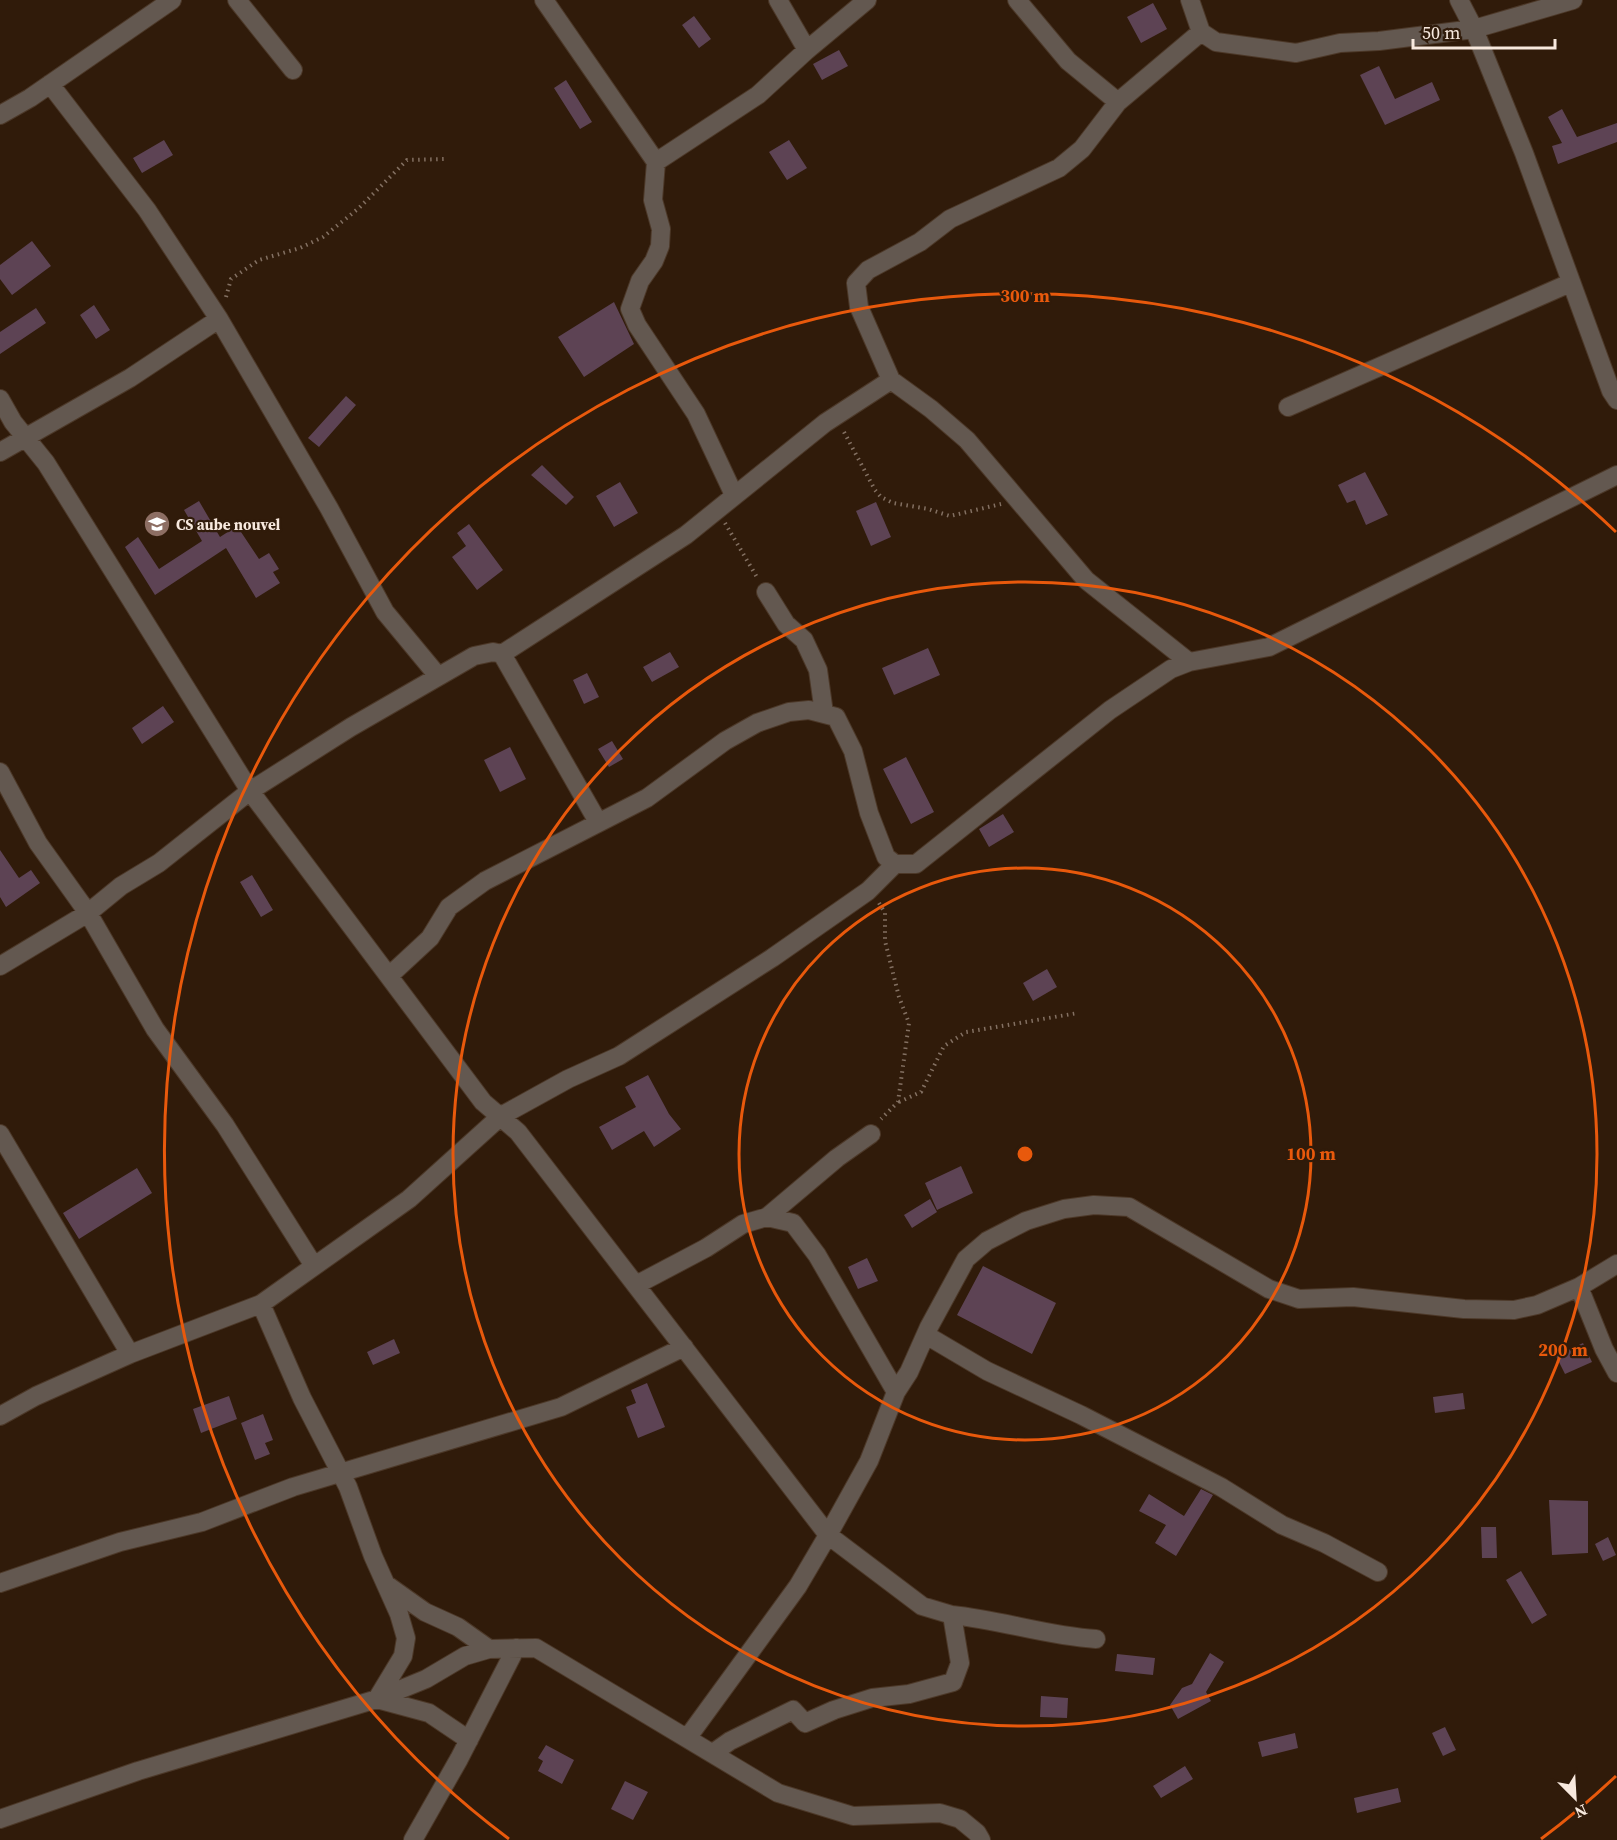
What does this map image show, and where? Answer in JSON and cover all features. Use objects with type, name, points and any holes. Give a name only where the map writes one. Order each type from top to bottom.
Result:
[{"type":"street","points":[[0,115],[50,84],[172,0]]},
{"type":"street","points":[[237,0],[293,70]]},
{"type":"street","points":[[544,0],[656,162],[653,200],[661,229],[660,246],[654,261],[640,280],[630,309],[637,326],[696,414],[734,495]]},
{"type":"street","points":[[778,0],[807,50]]},
{"type":"street","points":[[656,162],[758,95],[867,0]]},
{"type":"street","points":[[1017,0],[1068,62],[1118,102]]},
{"type":"street","points":[[1190,0],[1201,32],[1216,42],[1296,53],[1340,43],[1379,41],[1474,29],[1573,0]]},
{"type":"street","points":[[1459,0],[1474,29],[1524,153],[1570,283],[1611,391],[1617,400]]},
{"type":"street","points":[[1190,662],[1086,580],[968,440],[932,409],[891,380],[859,307],[856,283],[875,265],[920,242],[951,219],[1059,168],[1082,149],[1118,102],[1201,32]]},
{"type":"street","points":[[50,84],[147,210],[219,319],[329,508],[385,612],[438,676]]},
{"type":"street","points":[[1288,407],[1570,283]]},
{"type":"street","points":[[0,452],[24,436],[130,378],[219,319]]},
{"type":"street","points":[[0,966],[88,913],[121,886],[159,863],[250,791],[474,656],[493,652],[502,654],[686,535],[825,423],[891,380]]},
{"type":"street","points":[[0,399],[24,436],[46,463],[250,791],[483,1102],[518,1132],[828,1535],[922,1606],[952,1614],[994,1619],[1072,1638],[1095,1639]]},
{"type":"street","points":[[389,976],[430,938],[449,906],[485,880],[647,798],[725,741],[757,723],[789,712],[809,710],[836,717],[853,751],[877,839],[886,857],[896,864],[916,864],[928,857],[1110,710],[1171,669],[1190,662],[1269,647],[1617,475]]},
{"type":"street","points":[[766,592],[786,624],[804,640],[818,670],[824,713]]},
{"type":"street","points":[[502,654],[598,822]]},
{"type":"street","points":[[0,772],[38,843],[88,913],[155,1029],[225,1125],[314,1266]]},
{"type":"street","points":[[0,1416],[36,1396],[130,1354],[261,1304],[409,1199],[501,1116],[568,1079],[619,1056],[772,958],[868,891],[896,864]]},
{"type":"street","points":[[0,1134],[130,1354]]},
{"type":"street","points":[[636,1285],[706,1248],[743,1224],[767,1217],[837,1158],[871,1134]]},
{"type":"street","points":[[688,1737],[798,1586],[828,1535],[869,1461],[896,1392],[909,1372],[966,1259],[987,1241],[1026,1221],[1064,1209],[1094,1205],[1129,1207],[1269,1289],[1290,1298],[1353,1297],[1464,1309],[1514,1310],[1537,1305],[1579,1287],[1617,1264]]},
{"type":"street","points":[[767,1217],[793,1223],[803,1235],[896,1392]]},
{"type":"street","points":[[1579,1287],[1604,1349],[1617,1373]]},
{"type":"street","points":[[261,1304],[302,1398],[340,1474],[399,1614],[406,1638],[403,1656],[377,1699]]},
{"type":"street","points":[[926,1335],[987,1371],[1081,1415],[1221,1487],[1282,1525],[1324,1543],[1378,1572]]},
{"type":"street","points":[[0,1583],[120,1542],[202,1522],[293,1487],[561,1407],[684,1347]]},
{"type":"street","points":[[386,1584],[425,1612],[458,1627],[489,1648]]},
{"type":"street","points":[[713,1753],[730,1741],[793,1710],[805,1723],[834,1710],[872,1698],[909,1694],[953,1682],[960,1663],[952,1614]]},
{"type":"street","points":[[0,1819],[138,1771],[377,1699],[426,1679],[465,1656],[489,1648],[536,1648],[778,1793],[853,1816],[940,1813],[960,1819],[977,1833],[981,1840]]},
{"type":"street","points":[[413,1840],[469,1740],[516,1648]]},
{"type":"street","points":[[377,1699],[429,1713],[469,1740]]},
{"type":"path","points":[[219,319],[231,279],[260,260],[300,248],[323,237],[359,208],[407,160],[445,159]]},
{"type":"path","points":[[825,423],[836,426],[844,432],[875,490],[881,497],[893,503],[928,509],[950,516],[972,513],[1019,499]]},
{"type":"path","points":[[721,509],[725,524],[740,552],[766,592]]},
{"type":"path","points":[[868,891],[885,913],[885,941],[899,997],[909,1023],[898,1102]]},
{"type":"path","points":[[871,1134],[877,1123],[898,1102],[921,1092],[944,1046],[966,1032],[1078,1013]]},
{"type":"building","points":[[1153,3],[1167,29],[1141,43],[1127,17]]},
{"type":"building","points":[[694,16],[711,39],[699,48],[682,25]]},
{"type":"building","points":[[839,50],[848,66],[822,80],[813,64]]},
{"type":"building","points":[[1379,66],[1395,99],[1432,82],[1440,100],[1385,125],[1360,75]]},
{"type":"building","points":[[566,80],[592,122],[580,129],[554,88]]},
{"type":"building","points":[[1562,109],[1577,137],[1617,123],[1617,142],[1558,164],[1552,146],[1562,143],[1548,117]]},
{"type":"building","points":[[164,140],[173,155],[142,173],[133,158]]},
{"type":"building","points":[[789,140],[807,168],[787,180],[769,152]]},
{"type":"building","points":[[32,241],[51,266],[12,295],[0,279],[0,265]]},
{"type":"building","points":[[614,302],[634,344],[584,377],[558,337]]},
{"type":"building","points":[[94,305],[110,330],[96,339],[80,315]]},
{"type":"building","points":[[36,308],[46,323],[0,354],[0,332]]},
{"type":"building","points":[[346,396],[356,405],[319,447],[308,438]]},
{"type":"building","points":[[542,465],[574,497],[566,505],[531,475]]},
{"type":"building","points":[[1365,472],[1388,515],[1366,525],[1355,500],[1347,503],[1338,485]]},
{"type":"building","points":[[620,482],[638,513],[614,527],[596,496]]},
{"type":"building","points":[[199,501],[220,537],[237,526],[259,559],[269,553],[279,569],[273,572],[280,583],[256,598],[226,548],[155,595],[125,547],[138,537],[159,569],[202,541],[184,510]]},
{"type":"building","points":[[876,502],[891,537],[871,546],[856,511]]},
{"type":"building","points":[[469,524],[503,570],[477,590],[452,557],[466,546],[457,533]]},
{"type":"building","points":[[928,648],[940,675],[894,695],[882,668]]},
{"type":"building","points":[[670,652],[679,667],[652,682],[643,667]]},
{"type":"building","points":[[587,673],[599,697],[584,704],[573,680]]},
{"type":"building","points":[[163,706],[174,722],[142,744],[132,728]]},
{"type":"building","points":[[612,741],[623,759],[609,767],[598,749]]},
{"type":"building","points":[[510,747],[526,779],[500,792],[484,760]]},
{"type":"building","points":[[906,757],[934,812],[911,824],[883,769]]},
{"type":"building","points":[[1003,814],[1014,832],[989,847],[979,829]]},
{"type":"building","points":[[0,850],[19,878],[31,870],[40,883],[6,907],[0,897]]},
{"type":"building","points":[[252,875],[273,910],[261,917],[240,882]]},
{"type":"building","points":[[1047,969],[1057,987],[1033,1001],[1023,983]]},
{"type":"building","points":[[648,1075],[669,1114],[681,1129],[654,1147],[644,1131],[612,1150],[599,1127],[636,1107],[625,1087]]},
{"type":"building","points":[[961,1166],[973,1193],[937,1210],[925,1183]]},
{"type":"building","points":[[137,1168],[152,1193],[79,1239],[63,1213]]},
{"type":"building","points":[[930,1199],[937,1212],[912,1228],[904,1215]]},
{"type":"building","points":[[867,1258],[878,1281],[858,1289],[848,1267]]},
{"type":"building","points":[[983,1266],[1056,1303],[1032,1354],[957,1315]]},
{"type":"building","points":[[394,1339],[400,1353],[373,1365],[367,1352]]},
{"type":"building","points":[[1583,1343],[1592,1362],[1565,1374],[1556,1356]]},
{"type":"building","points":[[647,1383],[665,1427],[638,1438],[626,1407],[636,1403],[631,1390]]},
{"type":"building","points":[[1463,1393],[1465,1409],[1435,1413],[1433,1397]]},
{"type":"building","points":[[229,1396],[237,1419],[201,1433],[193,1409]]},
{"type":"building","points":[[263,1414],[273,1440],[265,1443],[270,1454],[255,1460],[241,1423]]},
{"type":"building","points":[[1201,1489],[1213,1495],[1176,1556],[1155,1543],[1166,1525],[1139,1511],[1149,1494],[1184,1516]]},
{"type":"building","points":[[1549,1500],[1588,1501],[1588,1553],[1552,1555]]},
{"type":"building","points":[[1481,1527],[1496,1527],[1497,1558],[1482,1558]]},
{"type":"building","points":[[1608,1537],[1616,1555],[1603,1561],[1595,1544]]},
{"type":"building","points":[[1521,1571],[1547,1615],[1532,1624],[1506,1580]]},
{"type":"building","points":[[1210,1653],[1224,1662],[1206,1692],[1211,1701],[1178,1719],[1170,1705],[1182,1688],[1192,1684]]},
{"type":"building","points":[[1117,1654],[1155,1658],[1153,1675],[1115,1671]]},
{"type":"building","points":[[1041,1696],[1068,1698],[1067,1718],[1040,1717]]},
{"type":"building","points":[[1445,1727],[1456,1750],[1443,1756],[1432,1733]]},
{"type":"building","points":[[1295,1733],[1298,1748],[1262,1757],[1258,1742]]},
{"type":"building","points":[[546,1745],[574,1760],[562,1784],[538,1771],[543,1761],[538,1758]]},
{"type":"building","points":[[1185,1766],[1193,1779],[1161,1798],[1153,1786]]},
{"type":"building","points":[[625,1781],[648,1792],[633,1820],[611,1809]]},
{"type":"building","points":[[1398,1788],[1401,1802],[1357,1813],[1354,1798]]},
{"type":"place","name":"CS aube nouvel","points":[[157,524]]}]
